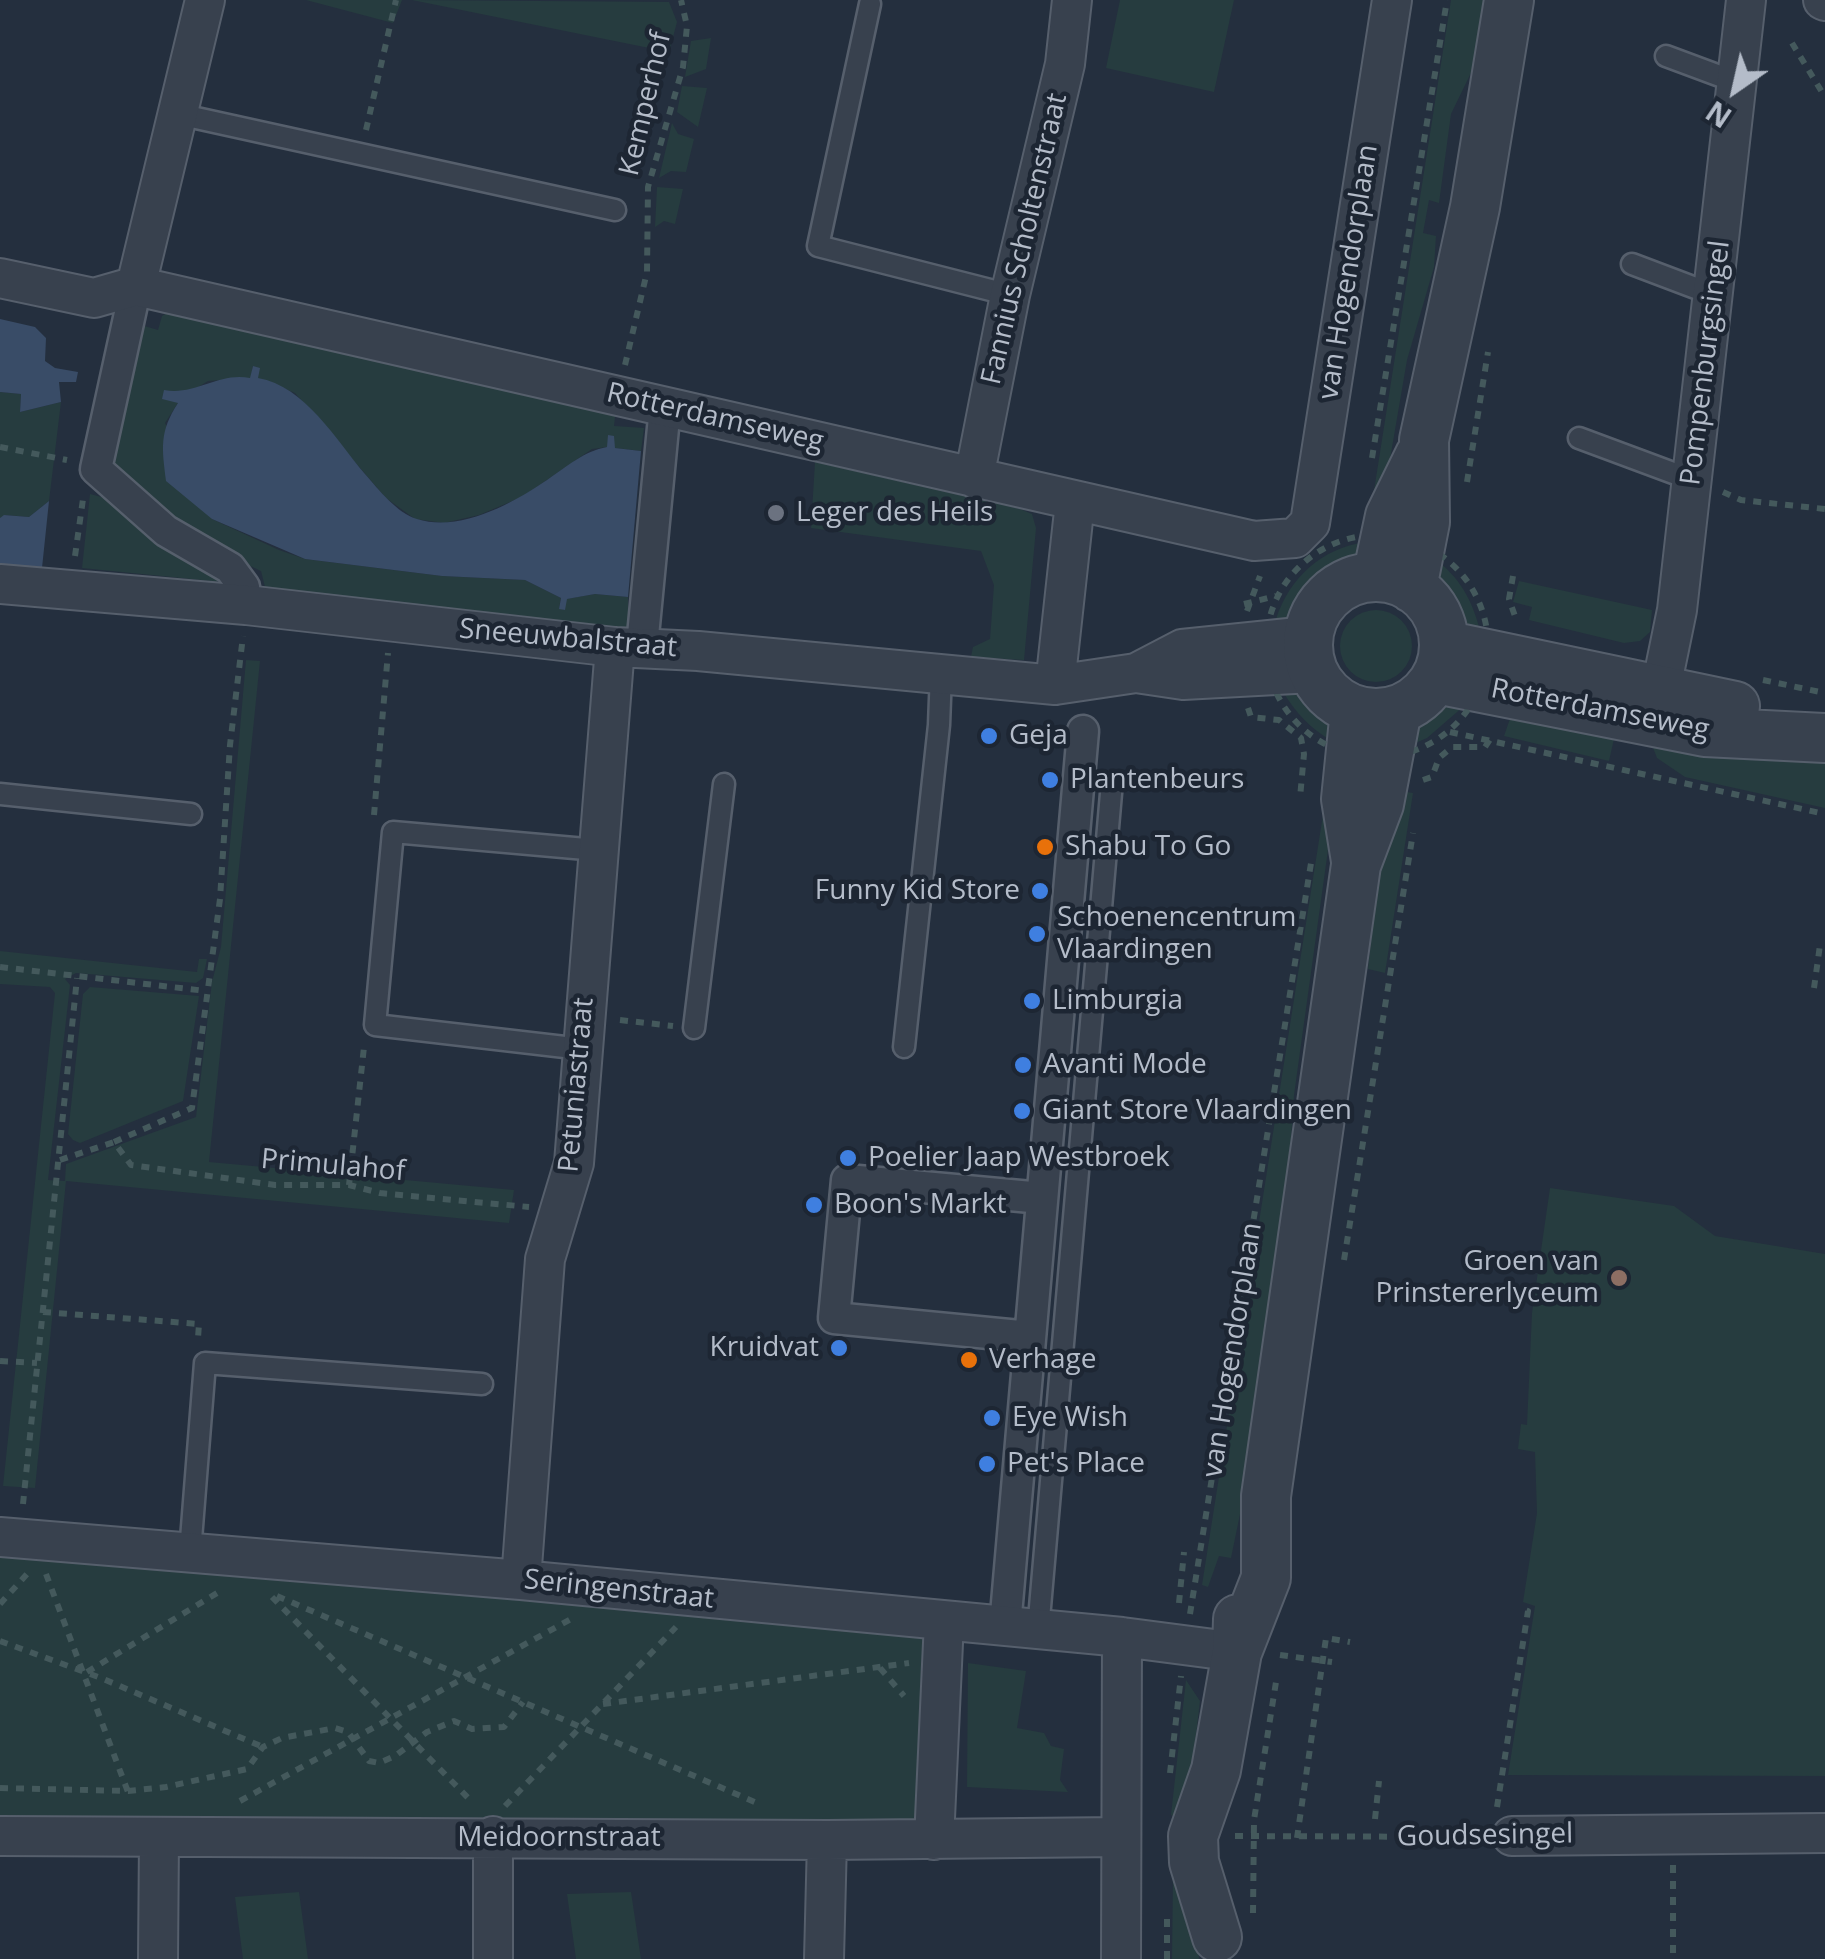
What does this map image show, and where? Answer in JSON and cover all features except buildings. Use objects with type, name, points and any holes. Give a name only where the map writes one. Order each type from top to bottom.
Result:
[{"type":"street","points":[[205,0],[96,469],[166,531],[230,568],[244,587],[246,605]]},
{"type":"street","name":"Fannius Scholtenstraat","points":[[974,478],[1010,295],[1065,64],[1072,0]]},
{"type":"street","name":"van Hogendorplaan","points":[[1295,538],[1310,523],[1392,0]]},
{"type":"street","points":[[1399,561],[1337,589],[1318,609],[1289,655],[1373,745],[1419,698],[1462,666],[1432,606],[1399,561],[1390,516],[1424,447],[1475,207],[1510,0]]},
{"type":"street","name":"Pompenburgsingel","points":[[1656,707],[1677,610],[1746,0]]},
{"type":"street","points":[[0,278],[94,298],[136,286]]},
{"type":"street","name":"Rotterdamseweg","points":[[136,286],[1074,502],[1254,541],[1295,538]]},
{"type":"street","points":[[628,646],[665,406]]},
{"type":"street","points":[[1055,686],[1074,502]]},
{"type":"street","name":"Sneeuwbalstraat","points":[[0,584],[1055,686],[1136,674],[1182,649],[1289,655]]},
{"type":"street","name":"Petuniastraat","points":[[521,1580],[545,1259],[574,1163],[597,850],[628,646]]},
{"type":"street","name":"Rotterdamseweg","points":[[1462,666],[1656,707],[1744,708],[1825,730]]},
{"type":"street","name":"Rotterdamseweg","points":[[1656,707],[1704,732],[1825,738]]},
{"type":"street","points":[[1021,1628],[1037,1325],[1083,731]]},
{"type":"street","name":"van Hogendorplaan","points":[[1217,1948],[1194,1862],[1194,1836],[1259,1654],[1240,1574],[1266,1496],[1334,859],[1379,804],[1373,745]]},
{"type":"street","points":[[1037,1325],[834,1318],[846,1180],[1046,1209]]},
{"type":"street","name":"Seringenstraat","points":[[17,1539],[521,1580],[1122,1637],[1259,1654]]},
{"type":"street","points":[[934,1840],[944,1621]]},
{"type":"street","points":[[1121,1959],[1122,1637]]},
{"type":"street","points":[[492,1829],[493,1959]]},
{"type":"street","name":"Meidoornstraat","points":[[0,1836],[146,1838],[492,1829],[788,1840],[1119,1838]]},
{"type":"street","name":"Goudsesingel","points":[[1512,1836],[1825,1833]]},
{"type":"street","points":[[146,1838],[158,1959]]},
{"type":"street","points":[[824,1959],[827,1840]]},
{"type":"lane","points":[[870,4],[818,246],[1010,295]]},
{"type":"lane","points":[[1666,56],[1736,82]]},
{"type":"lane","points":[[178,114],[616,210]]},
{"type":"lane","points":[[1632,264],[1714,295]]},
{"type":"lane","points":[[1579,438],[1692,480]]},
{"type":"lane","points":[[904,1047],[939,725],[941,673]]},
{"type":"lane","points":[[1021,1628],[1112,782]]},
{"type":"lane","points":[[694,1028],[724,784]]},
{"type":"lane","points":[[0,794],[191,814]]},
{"type":"lane","points":[[583,1032],[375,1026],[393,832],[597,850]]},
{"type":"lane","points":[[190,1552],[205,1363],[482,1384]]},
{"type":"path","points":[[360,154],[396,0]]},
{"type":"path","name":"Kemperhof","points":[[618,396],[647,272],[648,187],[683,67],[688,26],[681,0]]},
{"type":"path","name":"van Hogendorplaan","points":[[1379,418],[1446,0]]},
{"type":"path","points":[[1792,43],[1825,97]]},
{"type":"path","points":[[0,447],[54,456],[96,469],[84,492],[69,591]]},
{"type":"path","points":[[1692,480],[1740,500],[1825,510]]},
{"type":"path","points":[[1349,538],[1399,561],[1456,568],[1473,590],[1484,615],[1462,666],[1468,711],[1449,731],[1373,745],[1293,718],[1281,702],[1289,655],[1277,596],[1290,575],[1308,558],[1349,538]]},
{"type":"path","points":[[60,1160],[114,1142],[192,1108],[220,899],[230,745],[246,605]]},
{"type":"path","points":[[391,622],[374,820],[393,832]]},
{"type":"path","name":"Rotterdamseweg","points":[[1449,731],[1825,814]]},
{"type":"path","points":[[1383,1022],[1416,818]]},
{"type":"path","name":"van Hogendorplaan","points":[[1170,1786],[1185,1644],[1334,859]]},
{"type":"path","points":[[1814,988],[1820,945]]},
{"type":"path","points":[[0,968],[206,990]]},
{"type":"path","points":[[0,1604],[29,1572],[17,1539],[77,978]]},
{"type":"path","points":[[349,1185],[366,1034],[375,1026]]},
{"type":"path","points":[[583,1032],[694,1028]]},
{"type":"path","name":"Primulahof","points":[[114,1142],[130,1165],[276,1185],[349,1185],[380,1193],[560,1210]]},
{"type":"path","points":[[43,1312],[200,1324],[197,1346],[205,1363]]},
{"type":"path","points":[[0,1361],[36,1364]]},
{"type":"path","points":[[17,1539],[86,1672],[146,1838]]},
{"type":"path","points":[[1179,1603],[1184,1552]]},
{"type":"path","points":[[86,1672],[239,1580],[240,1556]]},
{"type":"path","points":[[664,1621],[680,1623],[581,1727],[492,1829],[414,1742],[268,1592],[466,1678],[523,1702],[581,1727],[788,1816],[788,1840]]},
{"type":"path","points":[[1500,1786],[1528,1611],[1522,1609]]},
{"type":"path","points":[[204,1836],[206,1819],[579,1614]]},
{"type":"path","points":[[1297,1838],[1327,1661],[1326,1638],[1350,1642]]},
{"type":"path","points":[[0,1641],[86,1672],[263,1746]]},
{"type":"path","points":[[1259,1654],[1327,1661]]},
{"type":"path","points":[[603,1704],[943,1658]]},
{"type":"path","points":[[0,1788],[128,1791],[166,1787],[247,1768],[263,1746],[282,1738],[335,1728],[348,1732],[369,1761],[378,1763],[427,1732],[454,1721],[472,1729],[504,1727],[523,1702]]},
{"type":"path","points":[[1376,1819],[1379,1781]]},
{"type":"path","points":[[1673,1833],[1673,1959]]},
{"type":"path","name":"Goudsesingel","points":[[1237,1836],[1512,1836]]},
{"type":"path","points":[[1167,1902],[1167,1959]]},
{"type":"green space","points":[[306,0],[402,0],[393,23]]},
{"type":"green space","points":[[412,0],[669,2],[677,22],[669,52]]},
{"type":"green space","points":[[1120,0],[1234,0],[1214,92],[1106,68]]},
{"type":"green space","points":[[1451,0],[1491,0],[1484,46],[1451,114],[1439,203],[1429,200],[1423,233],[1436,236],[1434,267],[1407,360],[1383,500],[1373,497]]},
{"type":"green space","points":[[711,38],[706,69],[685,77],[691,41]]},
{"type":"green space","points":[[682,86],[707,88],[698,127],[677,112]]},
{"type":"green space","points":[[672,123],[678,134],[694,139],[686,172],[671,171],[659,178]]},
{"type":"green space","points":[[657,187],[683,189],[675,224],[664,221],[655,227]]},
{"type":"green space","points":[[170,311],[616,409],[614,426],[644,428],[641,451],[592,449],[522,497],[479,515],[444,523],[415,519],[386,498],[295,393],[258,378],[253,366],[251,378],[208,381],[179,393],[178,403],[165,423],[212,519],[279,550],[305,559],[442,576],[525,580],[561,598],[559,608],[564,610],[566,599],[595,594],[628,597],[628,631],[266,591],[261,571],[199,542],[114,466],[113,438],[141,325],[158,330],[162,316]]},
{"type":"green space","points":[[0,392],[21,394],[20,412],[61,402],[49,501],[29,517],[0,518]]},
{"type":"green space","points":[[815,462],[1032,514],[1036,528],[1024,660],[971,657],[973,647],[990,639],[994,585],[981,551],[811,528]]},
{"type":"green space","points":[[90,494],[117,501],[154,542],[221,582],[82,568]]},
{"type":"green space","points":[[1366,542],[1350,564],[1323,582],[1281,622],[1276,619],[1290,590],[1310,567],[1335,551]]},
{"type":"green space","points":[[1433,562],[1439,562],[1461,585],[1481,634],[1475,637],[1453,612]]},
{"type":"green space","points":[[1519,581],[1652,610],[1650,632],[1640,641],[1624,643],[1529,620],[1532,607],[1513,602]]},
{"type":"green space","points":[[1376,610],[1401,621],[1412,646],[1401,671],[1376,682],[1351,671],[1340,646],[1351,621]]},
{"type":"green space","points":[[246,660],[260,661],[209,1162],[514,1190],[509,1223],[66,1181],[35,1488],[3,1486],[55,993],[50,987],[0,984],[0,951],[197,972],[199,959],[207,959],[203,978],[196,983],[76,973],[65,979],[70,985],[48,1180],[65,1181],[66,1164],[196,1117],[212,982],[221,947]]},
{"type":"green space","points":[[1288,686],[1319,706],[1327,720],[1330,740],[1293,707],[1283,692]]},
{"type":"green space","points":[[1447,702],[1464,706],[1427,738],[1404,748],[1419,719]]},
{"type":"green space","points":[[1514,707],[1616,730],[1609,761],[1504,736]]},
{"type":"green space","points":[[1652,745],[1825,756],[1825,808],[1685,777],[1657,758]]},
{"type":"green space","points":[[1328,783],[1337,785],[1247,1480],[1231,1558],[1219,1556],[1208,1587],[1202,1585]]},
{"type":"green space","points":[[1394,790],[1413,793],[1385,973],[1368,969],[1379,862]]},
{"type":"green space","points":[[90,987],[199,996],[183,1101],[80,1143],[68,1134],[83,994]]},
{"type":"green space","points":[[1550,1188],[1674,1206],[1715,1236],[1825,1254],[1825,1776],[1508,1775],[1535,1606],[1523,1602],[1537,1513],[1535,1452],[1518,1449],[1521,1424],[1527,1425],[1532,1313]]},
{"type":"green space","points":[[0,1552],[921,1632],[932,1640],[916,1820],[907,1824],[0,1817]]},
{"type":"green space","points":[[968,1663],[1026,1671],[1017,1728],[1044,1733],[1051,1746],[1064,1749],[1060,1780],[1068,1792],[967,1787]]},
{"type":"green space","points":[[1186,1680],[1200,1701],[1186,1822],[1171,1815]]},
{"type":"green space","points":[[1191,1873],[1199,1959],[1172,1959],[1173,1874]]},
{"type":"green space","points":[[299,1892],[308,1959],[243,1959],[235,1897]]},
{"type":"green space","points":[[631,1892],[641,1959],[576,1959],[567,1894]]},
{"type":"water","points":[[0,319],[35,327],[46,338],[45,361],[55,368],[78,372],[76,382],[59,382],[61,402],[20,412],[21,394],[0,392]]},
{"type":"water","points":[[253,366],[260,368],[258,378],[275,383],[305,403],[382,494],[402,512],[417,519],[451,522],[502,506],[583,456],[607,447],[608,435],[614,436],[615,448],[641,451],[628,597],[595,594],[567,599],[565,610],[559,609],[561,598],[525,580],[442,576],[305,559],[212,519],[166,481],[163,441],[178,403],[162,399],[164,390],[186,390],[227,378],[250,378]]},
{"type":"water","points":[[49,501],[42,568],[0,564],[0,518],[29,517]]},
{"type":"place","name":"Leger des Heils","points":[[776,513]]},
{"type":"place","name":"Geja","points":[[989,736]]},
{"type":"place","name":"Plantenbeurs","points":[[1050,780]]},
{"type":"place","name":"Shabu To Go","points":[[1045,847]]},
{"type":"place","name":"Funny Kid Store","points":[[1040,891]]},
{"type":"place","name":"Schoenencentrum Vlaardingen","points":[[1037,934]]},
{"type":"place","name":"Limburgia","points":[[1032,1001]]},
{"type":"place","name":"Avanti Mode","points":[[1023,1065]]},
{"type":"place","name":"Giant Store Vlaardingen","points":[[1022,1111]]},
{"type":"place","name":"Poelier Jaap Westbroek","points":[[848,1158]]},
{"type":"place","name":"Boon's Markt","points":[[814,1205]]},
{"type":"place","name":"Groen van Prinstererlyceum","points":[[1619,1278]]},
{"type":"place","name":"Kruidvat","points":[[839,1348]]},
{"type":"place","name":"Verhage","points":[[969,1360]]},
{"type":"place","name":"Eye Wish","points":[[992,1418]]},
{"type":"place","name":"Pet's Place","points":[[987,1464]]}]
